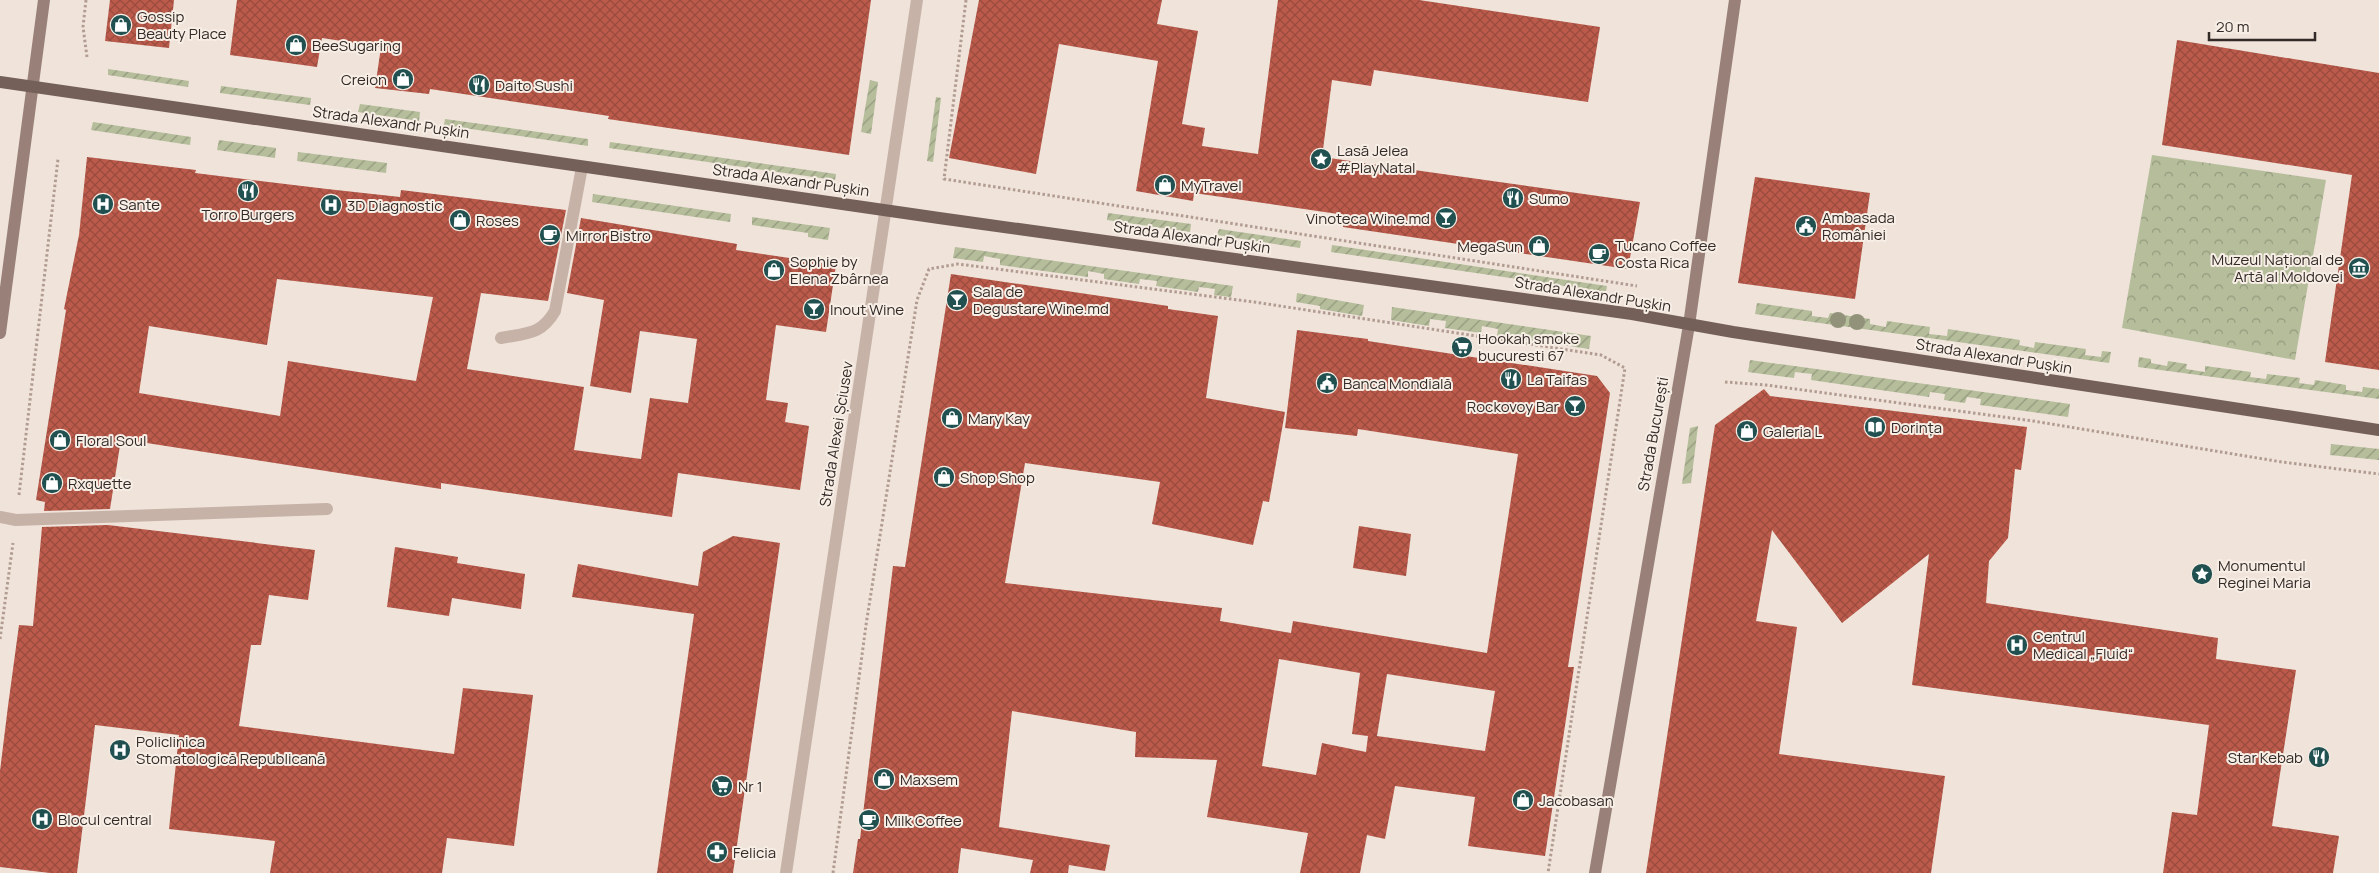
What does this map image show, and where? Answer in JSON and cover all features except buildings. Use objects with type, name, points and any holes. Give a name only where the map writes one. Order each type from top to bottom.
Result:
[{"type":"main road","points":[[0,332],[34,87],[44,0]]},
{"type":"main road","name":"Strada București","points":[[1596,873],[1689,325],[1735,0]]},
{"type":"main road","name":"Strada Alexandr Pușkin","points":[[0,82],[582,167],[1632,314],[1689,325],[2379,430]]},
{"type":"street","name":"Strada Alexei Șciusev","points":[[786,873],[917,0]]},
{"type":"street","points":[[501,338],[534,332],[547,324],[555,311],[582,167]]},
{"type":"street","points":[[0,517],[16,520],[327,509]]},
{"type":"path","points":[[86,0],[83,27],[87,57]]},
{"type":"path","points":[[966,0],[944,179],[1637,286]]},
{"type":"path","points":[[0,639],[16,520],[58,159]]},
{"type":"path","points":[[833,873],[866,625],[917,300],[929,269],[958,264],[1254,302],[1601,355],[1625,368],[1548,873]]},
{"type":"path","points":[[1725,382],[1766,384],[2033,422],[2282,462],[2379,474]]},
{"type":"green space","points":[[108,69],[189,81],[188,87],[108,75]]},
{"type":"green space","points":[[870,80],[878,82],[871,134],[861,132]]},
{"type":"green space","points":[[221,86],[311,98],[310,105],[220,93]]},
{"type":"green space","points":[[936,97],[941,98],[933,162],[927,161]]},
{"type":"green space","points":[[360,104],[420,112],[419,121],[358,112]]},
{"type":"green space","points":[[445,119],[588,139],[588,146],[444,125]]},
{"type":"green space","points":[[93,122],[191,137],[190,145],[91,130]]},
{"type":"green space","points":[[219,140],[276,148],[275,158],[217,150]]},
{"type":"green space","points":[[610,142],[836,174],[835,180],[609,148]]},
{"type":"green space","points":[[298,152],[387,163],[386,173],[297,161]]},
{"type":"green space","points":[[2152,155],[2326,180],[2295,360],[2122,328]]},
{"type":"green space","points":[[593,194],[731,214],[730,222],[592,202]]},
{"type":"green space","points":[[1108,213],[1191,224],[1190,232],[1107,220]]},
{"type":"green space","points":[[752,217],[830,228],[828,240],[808,237],[808,233],[752,225]]},
{"type":"green space","points":[[1219,229],[1301,241],[1300,248],[1217,235]]},
{"type":"green space","points":[[1332,245],[1607,286],[1606,292],[1331,252]]},
{"type":"green space","points":[[955,247],[1233,286],[1231,297],[1214,295],[1215,289],[1199,287],[1198,292],[1156,286],[1157,281],[1140,279],[1139,284],[1104,279],[1104,274],[1088,271],[1088,277],[1000,265],[1000,259],[984,256],[983,262],[953,258]]},
{"type":"green space","points":[[1297,293],[1364,305],[1362,316],[1320,309],[1320,306],[1296,302]]},
{"type":"green space","points":[[1757,303],[1812,311],[1812,316],[1828,318],[1830,313],[1870,319],[1870,324],[1886,327],[1887,321],[1930,327],[1929,334],[1947,336],[1948,329],[2020,340],[2019,345],[2034,348],[2035,342],[2086,349],[2085,355],[2101,357],[2102,351],[2111,352],[2109,363],[1755,314]]},
{"type":"green space","points":[[1392,307],[1591,336],[1589,349],[1550,343],[1550,337],[1535,335],[1534,341],[1497,336],[1498,329],[1482,326],[1481,333],[1445,328],[1446,321],[1430,319],[1429,326],[1391,320]]},
{"type":"green space","points":[[2139,357],[2151,359],[2151,363],[2167,366],[2168,361],[2187,364],[2186,369],[2205,372],[2205,366],[2251,372],[2250,377],[2266,379],[2267,374],[2300,378],[2299,383],[2314,385],[2315,380],[2346,385],[2346,390],[2362,392],[2363,387],[2379,389],[2379,399],[2138,367]]},
{"type":"green space","points":[[1750,360],[2070,404],[2068,417],[1980,405],[1981,399],[1967,397],[1965,403],[1944,400],[1945,394],[1930,392],[1929,397],[1811,380],[1812,374],[1795,372],[1794,378],[1748,372]]},
{"type":"green space","points":[[1698,426],[1691,483],[1682,484],[1690,428]]},
{"type":"green space","points":[[2331,444],[2379,449],[2379,460],[2330,455]]},
{"type":"place","name":"Gossip Beauty Place","points":[[121,25]]},
{"type":"place","name":"BeeSugaring","points":[[296,45]]},
{"type":"place","name":"Creion","points":[[403,79]]},
{"type":"place","name":"Daito Sushi","points":[[479,85]]},
{"type":"place","name":"Lasă Jelea #PlayNatal","points":[[1321,159]]},
{"type":"place","name":"MyTravel","points":[[1165,185]]},
{"type":"place","name":"Torro Burgers","points":[[248,191]]},
{"type":"place","name":"Sumo","points":[[1513,198]]},
{"type":"place","name":"Sante","points":[[103,204]]},
{"type":"place","name":"3D Diagnostic","points":[[331,205]]},
{"type":"place","name":"Vinoteca Wine.md","points":[[1446,218]]},
{"type":"place","name":"Roses","points":[[460,220]]},
{"type":"place","name":"Ambasada României","points":[[1806,226]]},
{"type":"place","name":"Mirror Bistro","points":[[550,235]]},
{"type":"place","name":"MegaSun","points":[[1539,246]]},
{"type":"place","name":"Tucano Coffee Costa Rica","points":[[1599,254]]},
{"type":"place","name":"Muzeul Național de Artă al Moldovei","points":[[2359,268]]},
{"type":"place","name":"Sophie by Elena Zbârnea","points":[[774,270]]},
{"type":"place","name":"Sala de Degustare Wine.md","points":[[957,300]]},
{"type":"place","name":"Inout Wine","points":[[814,309]]},
{"type":"place","name":"Hookah smoke bucuresti 67","points":[[1462,347]]},
{"type":"place","name":"La Taifas","points":[[1511,379]]},
{"type":"place","name":"Banca Mondială","points":[[1327,383]]},
{"type":"place","name":"Rockovoy Bar","points":[[1575,406]]},
{"type":"place","name":"Mary Kay","points":[[952,418]]},
{"type":"place","name":"Dorința","points":[[1875,427]]},
{"type":"place","name":"Galeria L","points":[[1747,431]]},
{"type":"place","name":"Floral Soul","points":[[60,440]]},
{"type":"place","name":"Shop Shop","points":[[944,477]]},
{"type":"place","name":"Rxquette","points":[[52,483]]},
{"type":"place","name":"Monumentul Reginei Maria","points":[[2202,574]]},
{"type":"place","name":"Centrul Medical „Fluid“","points":[[2017,645]]},
{"type":"place","name":"Policlinica Stomatologică Republicană","points":[[120,750]]},
{"type":"place","name":"Star Kebab","points":[[2319,757]]},
{"type":"place","name":"Maxsem","points":[[884,779]]},
{"type":"place","name":"Nr 1","points":[[722,786]]},
{"type":"place","name":"Jacobasan","points":[[1523,800]]},
{"type":"place","name":"Blocul central","points":[[42,819]]},
{"type":"place","name":"Milk Coffee","points":[[869,820]]},
{"type":"place","name":"Felicia","points":[[717,852]]}]
